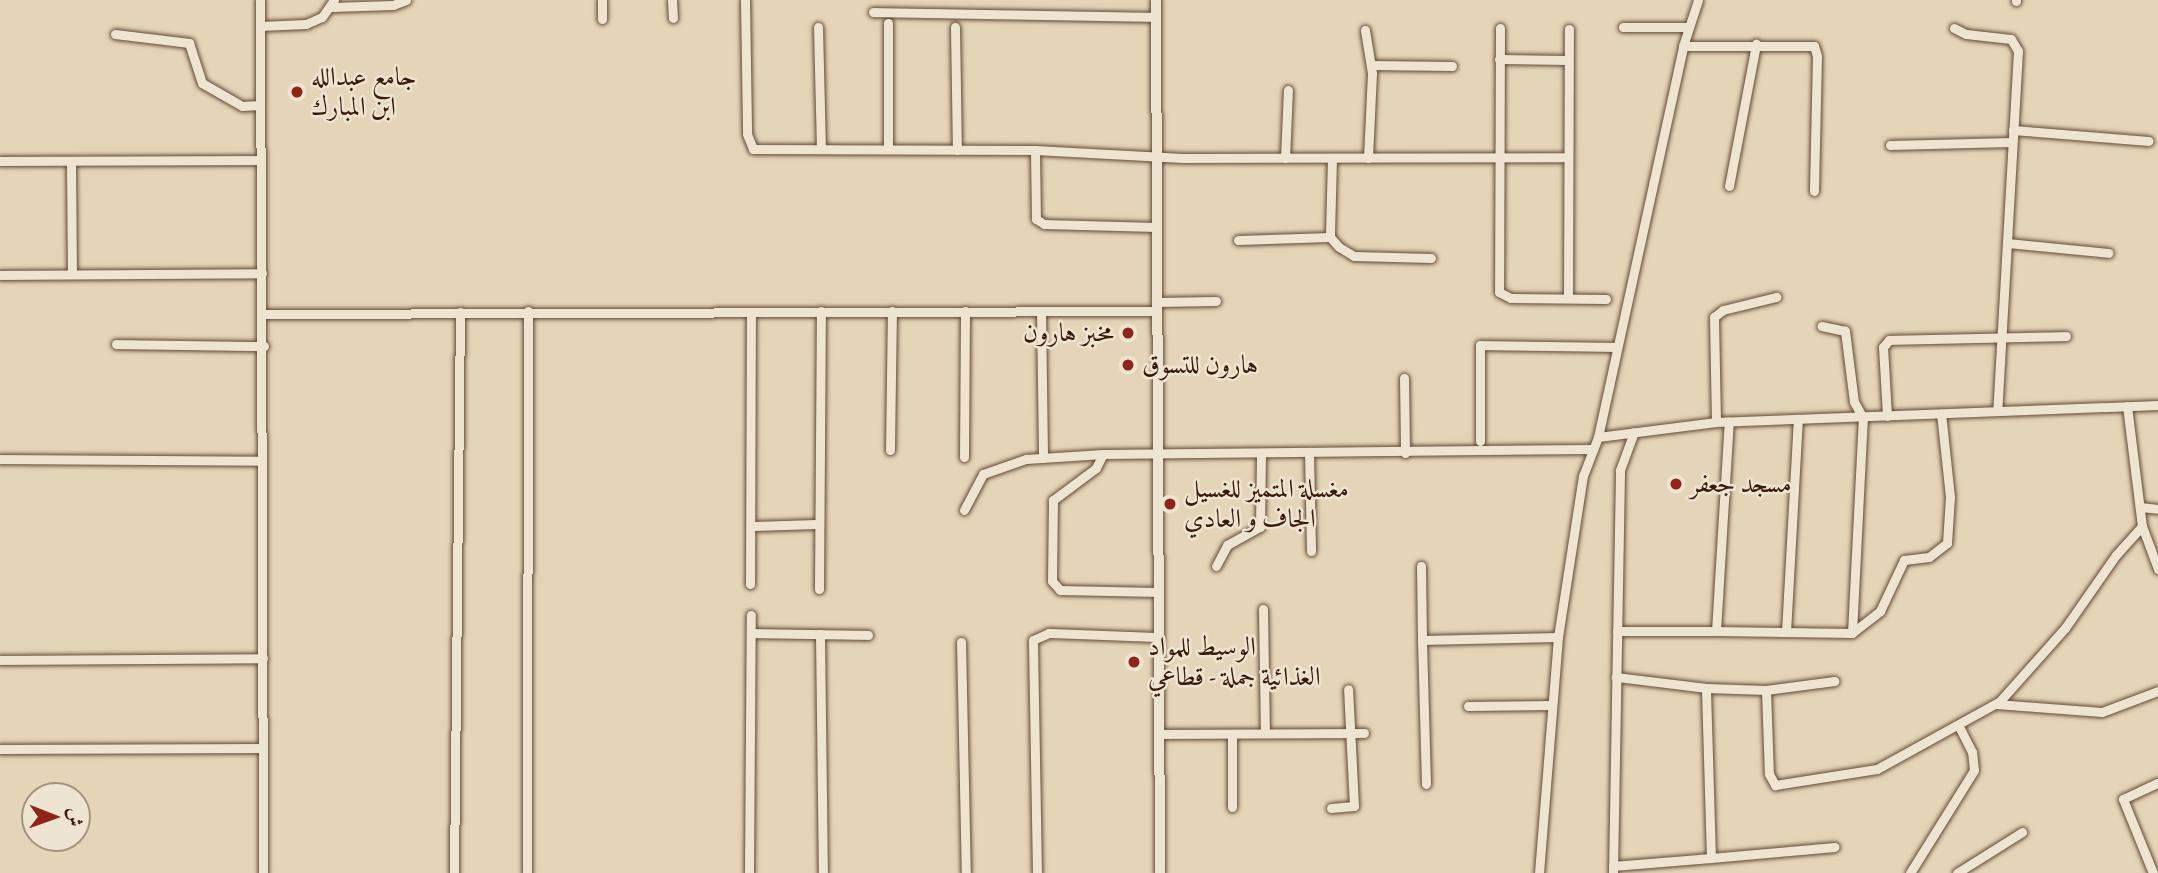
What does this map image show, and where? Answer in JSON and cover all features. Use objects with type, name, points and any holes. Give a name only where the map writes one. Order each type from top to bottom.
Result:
[{"type":"street","points":[[260,0],[264,314],[263,873]]},
{"type":"street","points":[[260,26],[306,24],[333,3],[393,5],[406,0]]},
{"type":"street","points":[[602,0],[602,19]]},
{"type":"street","points":[[673,0],[673,19]]},
{"type":"street","points":[[745,0],[749,142],[753,149],[1035,150],[1285,158],[1566,157]]},
{"type":"street","points":[[1156,0],[1160,873]]},
{"type":"street","points":[[1539,873],[1558,637],[1583,476],[1598,436],[1615,347],[1683,46],[1698,0]]},
{"type":"street","points":[[873,12],[1155,17]]},
{"type":"street","points":[[888,23],[888,149]]},
{"type":"street","points":[[818,27],[821,149]]},
{"type":"street","points":[[955,27],[957,150]]},
{"type":"street","points":[[1623,27],[1689,27]]},
{"type":"street","points":[[1500,28],[1496,157],[1499,292],[1511,298],[1606,299]]},
{"type":"street","points":[[1954,28],[1966,34],[2011,39],[2017,44],[1997,410]]},
{"type":"street","points":[[1568,298],[1566,157],[1569,29]]},
{"type":"street","points":[[1366,30],[1371,65],[1368,158]]},
{"type":"street","points":[[115,34],[189,43],[202,83],[243,106],[260,105]]},
{"type":"street","points":[[1683,46],[1799,43],[1817,50],[1814,191]]},
{"type":"street","points":[[1729,186],[1756,44]]},
{"type":"street","points":[[1499,59],[1568,60]]},
{"type":"street","points":[[1371,65],[1452,66]]},
{"type":"street","points":[[1285,158],[1288,90]]},
{"type":"street","points":[[2013,130],[2149,141]]},
{"type":"street","points":[[1890,145],[2012,142]]},
{"type":"street","points":[[1035,150],[1036,219],[1044,224],[1156,227]]},
{"type":"street","points":[[1330,237],[1332,158]]},
{"type":"street","points":[[0,162],[261,160]]},
{"type":"street","points":[[71,163],[72,274]]},
{"type":"street","points":[[1238,240],[1330,237],[1354,256],[1431,258]]},
{"type":"street","points":[[2007,243],[2109,253]]},
{"type":"street","points":[[0,275],[262,272]]},
{"type":"street","points":[[1716,422],[1714,317],[1723,310],[1776,297]]},
{"type":"street","points":[[264,314],[1041,311],[1216,301]]},
{"type":"street","points":[[527,873],[528,311]]},
{"type":"street","points":[[819,589],[821,311]]},
{"type":"street","points":[[890,450],[892,311]]},
{"type":"street","points":[[964,457],[965,311]]},
{"type":"street","points":[[1041,311],[1043,458]]},
{"type":"street","points":[[454,873],[460,312]]},
{"type":"street","points":[[750,584],[751,312]]},
{"type":"street","points":[[1822,326],[1845,331],[1854,402],[1863,418],[1852,633]]},
{"type":"street","points":[[1886,416],[1882,347],[1887,341],[2002,334],[2066,336]]},
{"type":"street","points":[[116,344],[264,346]]},
{"type":"street","points":[[1480,441],[1480,345],[1615,347]]},
{"type":"street","points":[[1404,378],[1405,453]]},
{"type":"street","points":[[1598,436],[1729,421],[2158,405]]},
{"type":"street","points":[[2127,406],[2142,526],[2158,569]]},
{"type":"street","points":[[1617,631],[1852,633],[1880,611],[1904,560],[1929,557],[1947,543],[1950,497],[1941,413]]},
{"type":"street","points":[[1786,632],[1798,420]]},
{"type":"street","points":[[1716,631],[1729,421]]},
{"type":"street","points":[[1634,432],[1620,470],[1613,870],[1835,847]]},
{"type":"street","points":[[964,510],[983,474],[1006,463],[1043,458],[1102,454],[1592,449]]},
{"type":"street","points":[[1309,452],[1311,551]]},
{"type":"street","points":[[1216,566],[1227,545],[1260,527],[1261,453]]},
{"type":"street","points":[[1102,454],[1096,468],[1052,500],[1052,581],[1060,590],[1158,592]]},
{"type":"street","points":[[0,459],[262,461]]},
{"type":"street","points":[[2140,507],[2158,509]]},
{"type":"street","points":[[751,526],[819,524]]},
{"type":"street","points":[[1766,690],[1769,774],[1775,785],[1877,769],[1996,704],[2065,628],[2116,555],[2142,526]]},
{"type":"street","points":[[1421,566],[1426,784]]},
{"type":"street","points":[[1263,609],[1265,733]]},
{"type":"street","points":[[749,873],[751,615]]},
{"type":"street","points":[[1037,873],[1033,640],[1049,633],[1158,637]]},
{"type":"street","points":[[752,634],[868,635]]},
{"type":"street","points":[[820,634],[823,873]]},
{"type":"street","points":[[1422,640],[1558,637]]},
{"type":"street","points":[[961,642],[967,873]]},
{"type":"street","points":[[0,660],[263,658]]},
{"type":"street","points":[[1616,677],[1706,688],[1766,690],[1834,681]]},
{"type":"street","points":[[1706,688],[1711,858]]},
{"type":"street","points":[[1331,808],[1354,806],[1348,689]]},
{"type":"street","points":[[1996,704],[2095,713],[2158,691]]},
{"type":"street","points":[[1468,706],[1552,705]]},
{"type":"street","points":[[1910,873],[1975,770],[1975,760],[1958,725]]},
{"type":"street","points":[[1159,734],[1364,733]]},
{"type":"street","points":[[1232,734],[1233,807]]},
{"type":"street","points":[[0,748],[263,748]]},
{"type":"street","points":[[2153,873],[2123,799],[2158,783]]},
{"type":"street","points":[[1957,873],[2022,832]]},
{"type":"place","name":"جامع عبدالله ابن المبارك","points":[[297,92]]},
{"type":"place","name":"مخبز هارون","points":[[1128,333]]},
{"type":"place","name":"هارون للتسوق","points":[[1128,365]]},
{"type":"place","name":"مسجد جعفر","points":[[1676,484]]},
{"type":"place","name":"مغسلة المتميز للغسيل الجاف و العادي","points":[[1170,504]]},
{"type":"place","name":"الوسيط للمواد الغذائية جملة - قطاعي","points":[[1134,662]]}]
